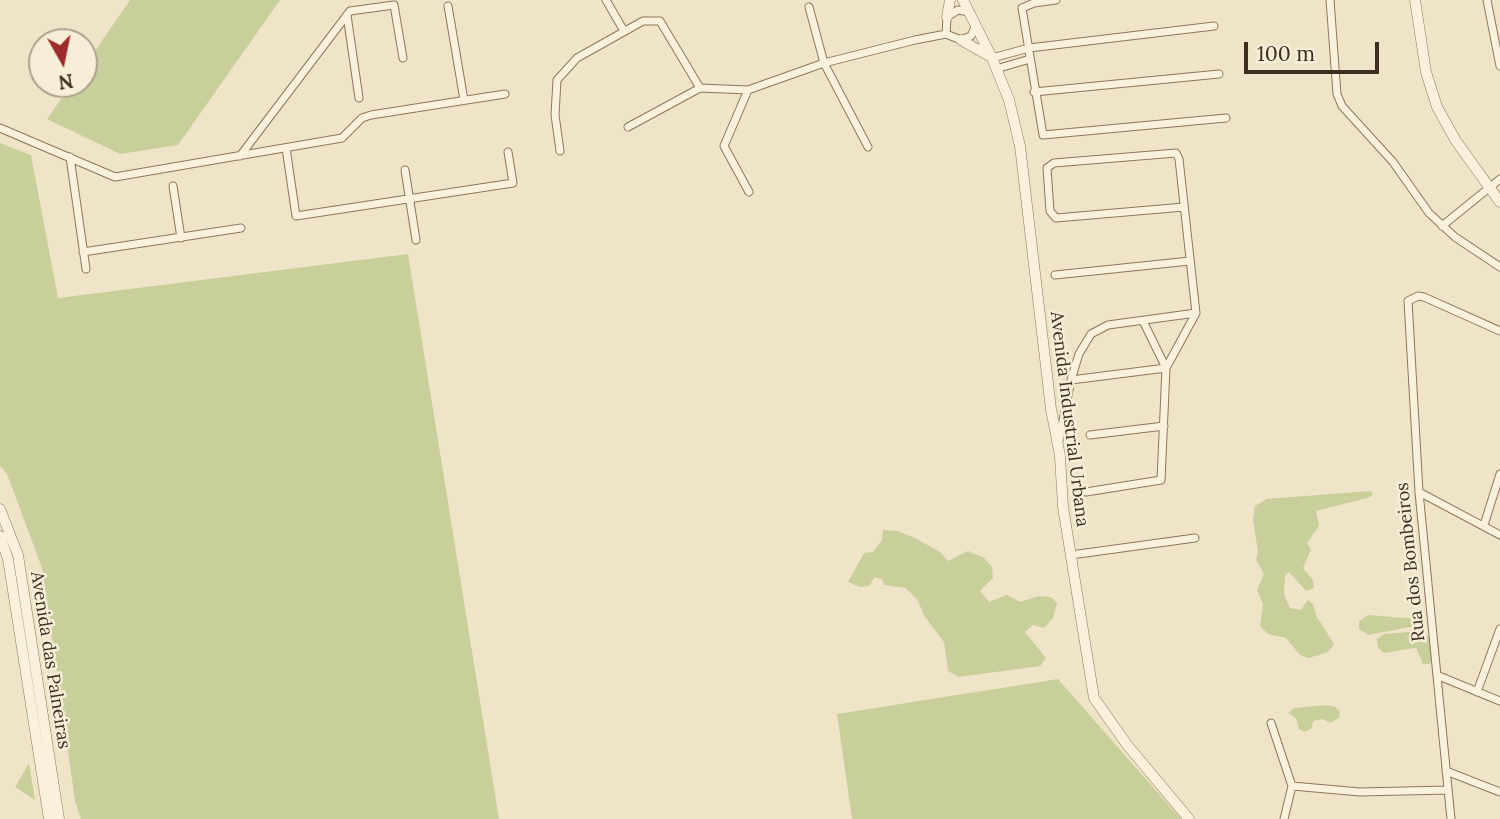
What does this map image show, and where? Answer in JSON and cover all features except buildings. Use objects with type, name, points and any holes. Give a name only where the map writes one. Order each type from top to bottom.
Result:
[{"type":"street","points":[[606,0],[624,31]]},
{"type":"street","points":[[946,34],[950,0]]},
{"type":"street","name":"Avenida Industrial Urbana","points":[[963,0],[992,58],[1009,100],[1020,146],[1071,555],[1094,698],[1128,746],[1189,818]]},
{"type":"street","points":[[1056,0],[1034,3],[1022,8],[1041,132],[1046,136],[1226,118]]},
{"type":"street","points":[[1330,0],[1339,100],[1442,226],[1500,267]]},
{"type":"street","points":[[1415,0],[1423,60],[1437,107],[1500,202]]},
{"type":"street","points":[[1487,0],[1500,66]]},
{"type":"street","points":[[239,156],[350,11],[394,5],[403,58]]},
{"type":"street","points":[[448,6],[464,100]]},
{"type":"street","points":[[809,7],[824,64],[868,147]]},
{"type":"street","points":[[947,17],[958,10],[970,12]]},
{"type":"street","points":[[346,16],[359,98]]},
{"type":"street","points":[[560,151],[555,115],[557,80],[577,58],[648,19],[660,21],[700,88]]},
{"type":"street","points":[[961,40],[971,36],[976,25]]},
{"type":"street","points":[[628,127],[700,88],[748,90],[824,64],[946,34],[992,58],[1029,48],[1214,26]]},
{"type":"street","points":[[996,69],[1030,59]]},
{"type":"street","points":[[1034,92],[1219,74]]},
{"type":"street","points":[[748,90],[724,146],[749,192]]},
{"type":"street","points":[[0,128],[115,177],[342,138],[362,118],[371,115],[505,94]]},
{"type":"street","points":[[286,148],[296,216],[513,183],[508,152]]},
{"type":"street","points":[[1086,492],[1161,481],[1166,368],[1196,313],[1184,207],[1176,153],[1054,163],[1047,167],[1050,211],[1056,218],[1184,207]]},
{"type":"street","points":[[70,157],[86,269]]},
{"type":"street","points":[[405,170],[416,240]]},
{"type":"street","points":[[1442,226],[1500,179]]},
{"type":"street","points":[[173,186],[181,238]]},
{"type":"street","points":[[83,252],[241,228]]},
{"type":"street","points":[[1055,275],[1190,261]]},
{"type":"street","name":"Rua dos Bombeiros","points":[[1451,819],[1419,492],[1408,301],[1420,295],[1500,331]]},
{"type":"street","points":[[1058,447],[1071,380],[1079,354],[1091,334],[1108,325],[1196,313]]},
{"type":"street","points":[[1143,321],[1166,368]]},
{"type":"street","points":[[1071,380],[1166,368]]},
{"type":"street","points":[[1053,416],[1060,416],[1066,410]]},
{"type":"street","points":[[1090,435],[1164,426]]},
{"type":"street","points":[[1484,525],[1500,474]]},
{"type":"street","points":[[1419,492],[1500,535]]},
{"type":"street","name":"Avenida das Palneiras","points":[[0,509],[18,555],[58,819]]},
{"type":"street","name":"Avenida das Palneiras","points":[[0,536],[8,559],[49,819]]},
{"type":"street","points":[[1071,555],[1195,538]]},
{"type":"street","points":[[1477,692],[1500,629]]},
{"type":"street","points":[[1439,676],[1500,702]]},
{"type":"street","points":[[1271,723],[1292,786],[1284,819]]},
{"type":"street","points":[[1446,771],[1500,792]]},
{"type":"street","points":[[1292,786],[1360,792],[1448,790]]},
{"type":"green space","points":[[130,0],[280,0],[178,145],[120,154],[47,119],[62,98],[98,98],[98,47]]},
{"type":"green space","points":[[0,143],[31,155],[58,298],[408,254],[499,819],[81,819],[75,801],[42,568],[7,474],[0,466]]},
{"type":"green space","points":[[1371,491],[1373,495],[1367,498],[1316,511],[1319,526],[1307,543],[1311,550],[1303,568],[1313,580],[1314,588],[1306,591],[1289,572],[1285,576],[1284,594],[1290,608],[1301,610],[1308,600],[1313,604],[1317,617],[1334,644],[1328,652],[1309,658],[1300,655],[1286,638],[1268,634],[1260,626],[1263,604],[1257,590],[1264,574],[1256,560],[1258,552],[1253,520],[1255,506],[1267,499]]},
{"type":"green space","points":[[883,530],[897,531],[915,538],[940,552],[948,561],[968,551],[984,558],[992,567],[993,578],[980,591],[989,602],[1007,595],[1020,602],[1038,596],[1051,597],[1057,603],[1053,618],[1044,628],[1033,625],[1025,632],[1046,658],[1040,666],[959,677],[948,671],[944,642],[925,617],[917,599],[905,588],[884,585],[882,579],[875,577],[869,586],[860,587],[848,582],[864,553],[873,552],[882,540]]},
{"type":"green space","points":[[1368,615],[1422,620],[1421,625],[1368,635],[1359,629],[1359,621]]},
{"type":"green space","points":[[1422,631],[1431,639],[1434,654],[1430,664],[1423,664],[1416,648],[1384,653],[1378,648],[1377,639],[1384,634]]},
{"type":"green space","points":[[1058,679],[1181,819],[852,819],[837,714]]},
{"type":"green space","points":[[1326,705],[1340,711],[1339,718],[1330,723],[1322,719],[1313,721],[1312,728],[1305,732],[1299,729],[1296,718],[1288,713],[1294,708]]},
{"type":"green space","points":[[29,763],[35,800],[15,787]]}]
